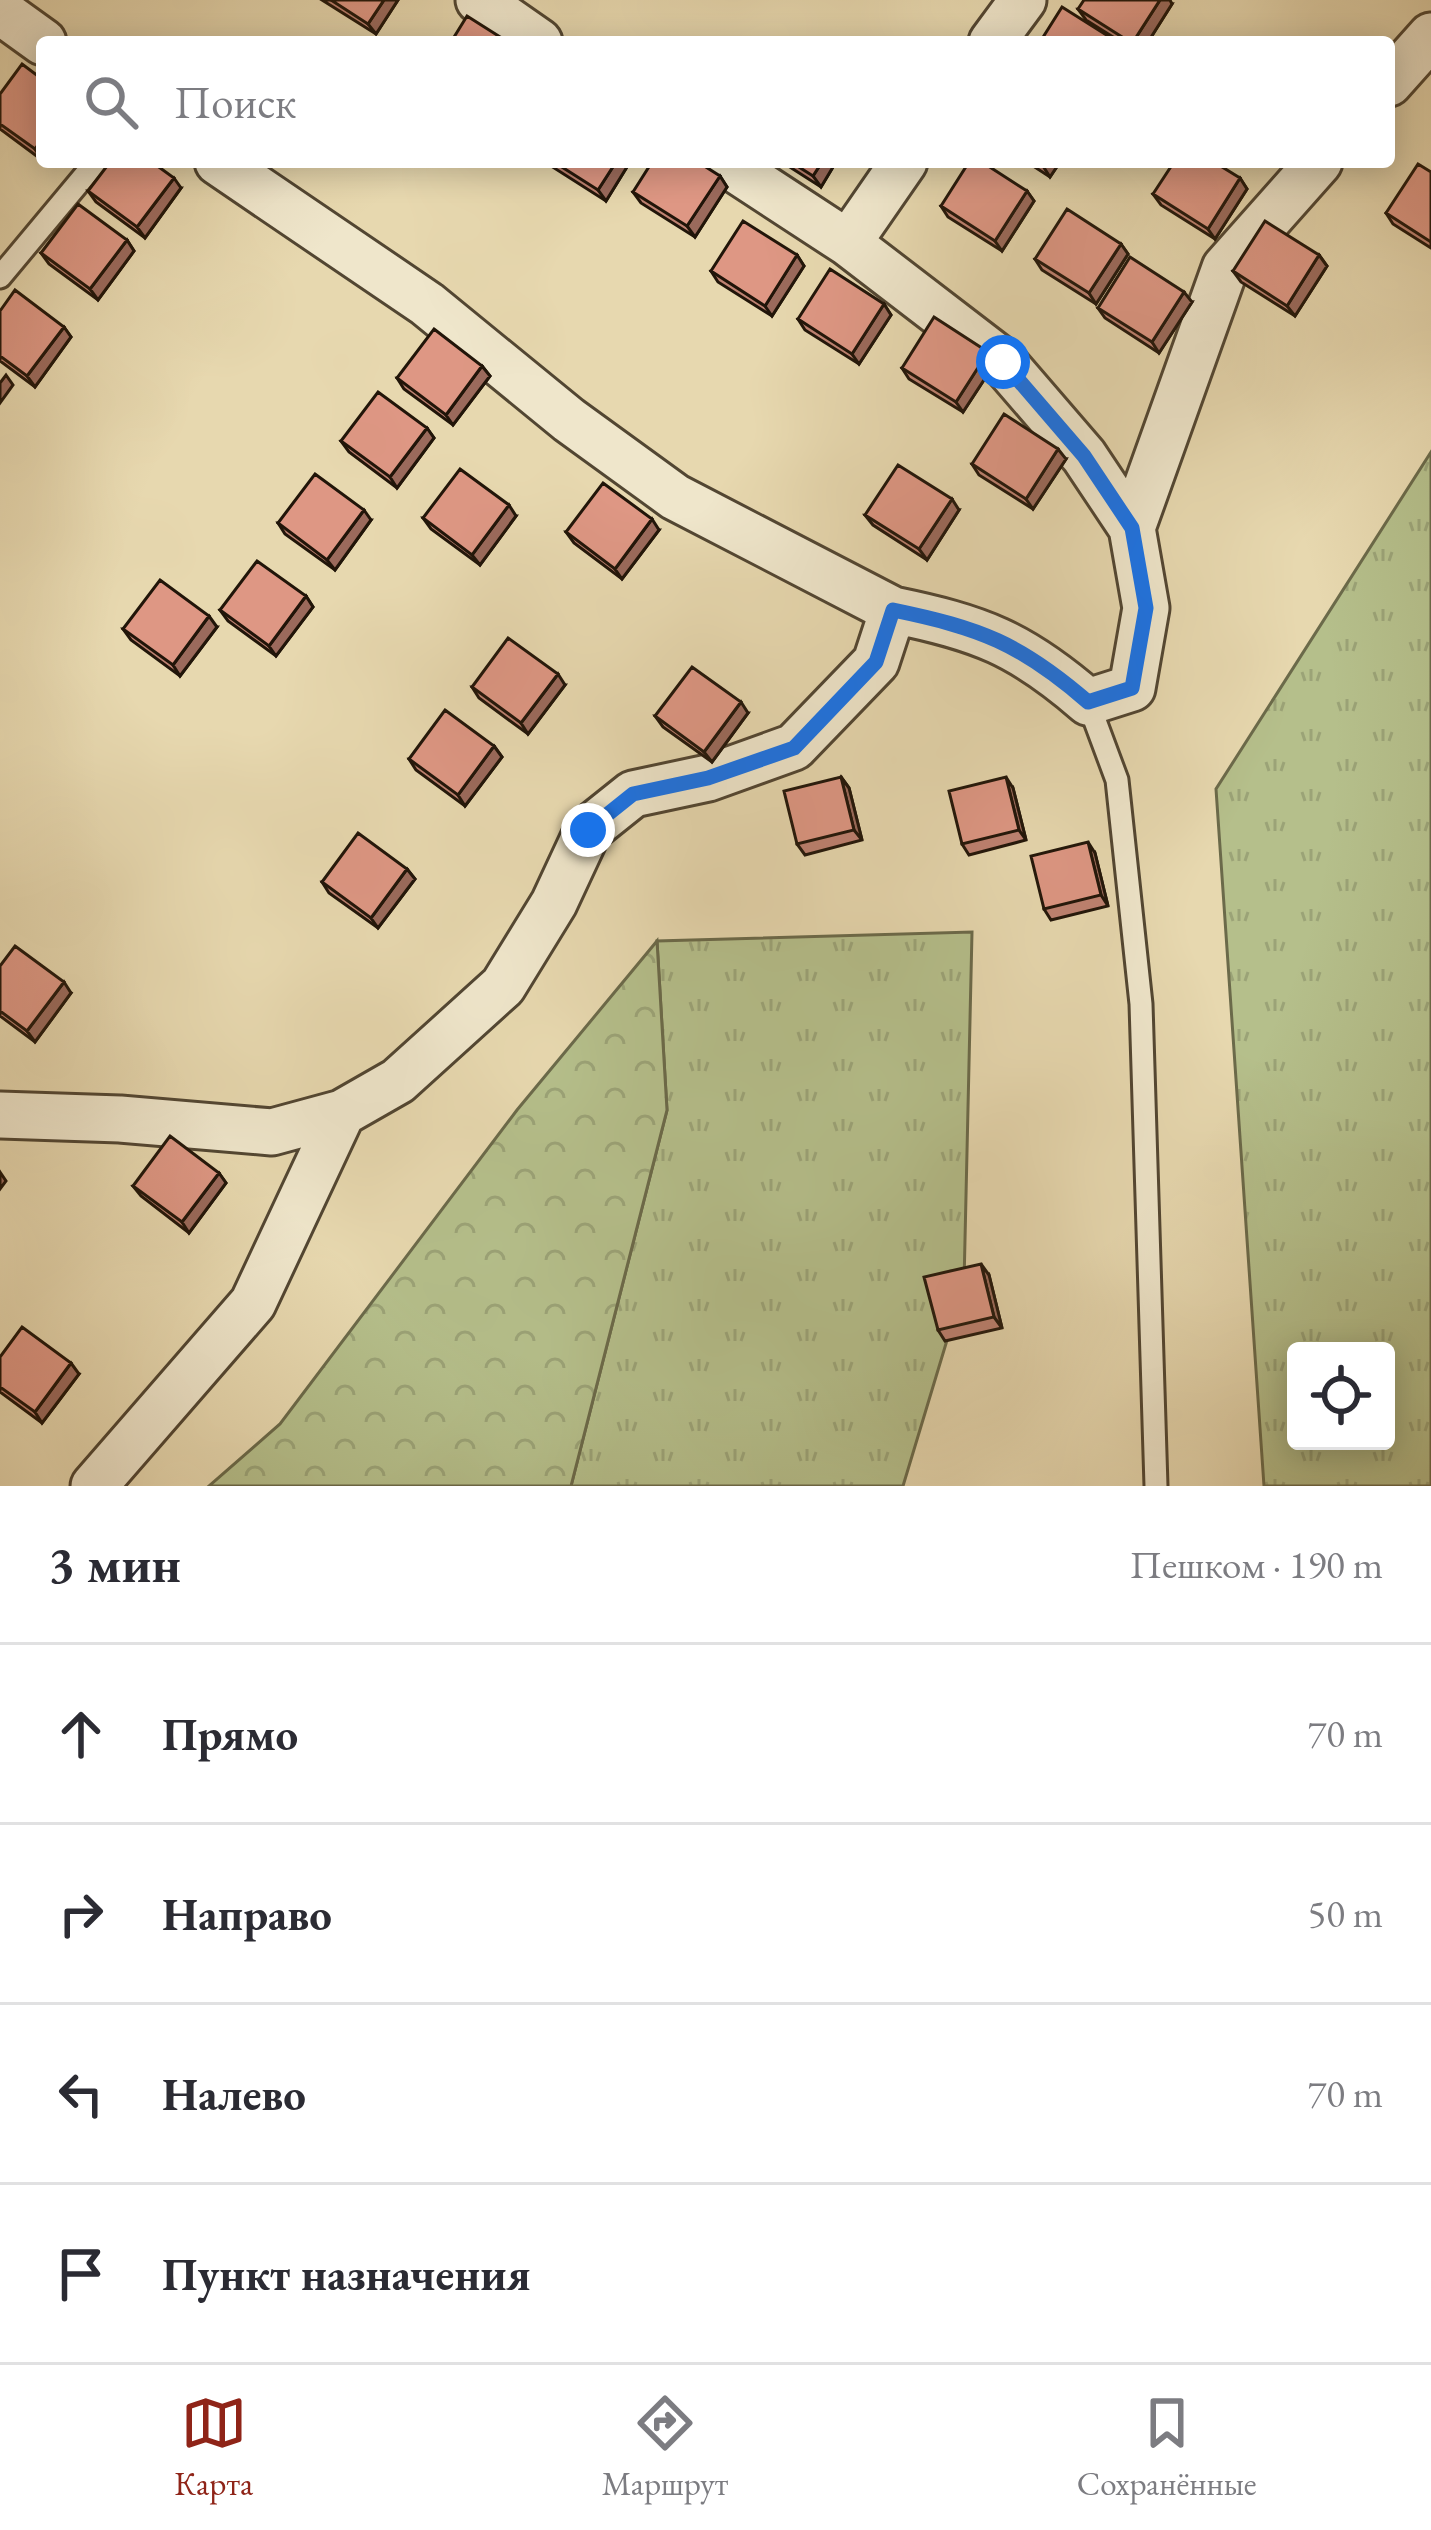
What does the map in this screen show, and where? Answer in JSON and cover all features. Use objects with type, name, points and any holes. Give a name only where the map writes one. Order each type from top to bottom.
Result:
[{"type":"street","points":[[479,0],[530,36]]},
{"type":"street","points":[[996,36],[1023,0]]},
{"type":"street","points":[[0,11],[36,37]]},
{"type":"street","points":[[1395,76],[1431,36]]},
{"type":"street","points":[[227,168],[427,304],[569,420],[675,497],[893,610],[967,626],[1042,662],[1088,702],[1132,688],[1146,608],[1132,528],[1084,456],[1003,362],[848,243],[733,168]]},
{"type":"street","points":[[848,243],[900,168]]},
{"type":"street","points":[[1132,528],[1225,268],[1314,168]]},
{"type":"street","points":[[0,1115],[272,1132],[342,1113],[398,1081],[503,986],[554,903],[588,830],[633,794],[708,778],[794,748],[876,662],[893,610]]},
{"type":"street","points":[[94,1486],[254,1303],[342,1113]]},
{"type":"lane","points":[[0,277],[91,168]]},
{"type":"lane","points":[[1088,702],[1117,780],[1141,1004],[1156,1486]]},
{"type":"green space","points":[[1431,452],[1431,1486],[1264,1486],[1216,789]]},
{"type":"green space","points":[[972,932],[964,1284],[903,1486],[571,1486],[667,1110],[657,941]]},
{"type":"green space","points":[[657,941],[667,1110],[571,1486],[209,1486],[280,1424],[517,1110]]},
{"type":"building","points":[[331,0],[384,0],[368,24]]},
{"type":"building","points":[[1084,0],[1160,0],[1137,36],[1121,36],[1078,9]]},
{"type":"building","points":[[1062,7],[1108,36],[1044,36]]},
{"type":"building","points":[[467,16],[499,36],[455,36]]},
{"type":"building","points":[[22,64],[36,74],[35,149],[0,124],[0,94]]},
{"type":"building","points":[[1418,164],[1431,172],[1431,242],[1386,213]]},
{"type":"building","points":[[105,168],[160,168],[174,178],[137,227],[88,191]]},
{"type":"building","points":[[563,168],[612,168],[598,190]]},
{"type":"building","points":[[648,168],[707,168],[720,176],[687,226],[633,192]]},
{"type":"building","points":[[965,168],[991,168],[1027,191],[995,241],[941,206]]},
{"type":"building","points":[[1170,168],[1224,168],[1240,178],[1208,229],[1153,194]]},
{"type":"building","points":[[78,204],[127,240],[90,289],[41,253]]},
{"type":"building","points":[[1067,209],[1121,244],[1089,293],[1035,259]]},
{"type":"building","points":[[743,221],[797,255],[765,306],[711,271]]},
{"type":"building","points":[[1265,221],[1319,255],[1287,306],[1233,271]]},
{"type":"building","points":[[1130,257],[1184,292],[1152,342],[1098,308]]},
{"type":"building","points":[[830,269],[884,304],[852,354],[798,319]]},
{"type":"building","points":[[15,290],[64,327],[27,376],[0,356],[0,311]]},
{"type":"building","points":[[934,317],[988,352],[956,402],[902,368]]},
{"type":"building","points":[[434,329],[482,366],[446,415],[397,378]]},
{"type":"building","points":[[378,392],[427,428],[390,477],[341,441]]},
{"type":"building","points":[[1004,414],[1058,449],[1026,499],[972,464]]},
{"type":"building","points":[[898,465],[952,499],[919,549],[865,515]]},
{"type":"building","points":[[460,469],[509,505],[472,555],[423,518]]},
{"type":"building","points":[[315,474],[364,510],[327,560],[278,523]]},
{"type":"building","points":[[603,483],[652,519],[615,569],[566,532]]},
{"type":"building","points":[[257,561],[306,596],[269,646],[220,610]]},
{"type":"building","points":[[160,580],[209,616],[173,665],[123,629]]},
{"type":"building","points":[[508,638],[558,674],[521,723],[472,687]]},
{"type":"building","points":[[692,667],[741,702],[704,752],[655,716]]},
{"type":"building","points":[[445,710],[494,746],[458,795],[409,759]]},
{"type":"building","points":[[841,777],[854,830],[797,844],[784,791]]},
{"type":"building","points":[[1006,777],[1019,830],[962,844],[949,791]]},
{"type":"building","points":[[358,833],[407,869],[371,918],[322,882]]},
{"type":"building","points":[[1088,842],[1101,895],[1044,909],[1031,856]]},
{"type":"building","points":[[15,946],[64,982],[27,1031],[0,1011],[0,966]]},
{"type":"building","points":[[170,1136],[219,1173],[182,1222],[133,1186]]},
{"type":"building","points":[[981,1264],[994,1317],[938,1330],[924,1277]]},
{"type":"building","points":[[22,1327],[71,1363],[35,1412],[0,1387],[0,1357]]},
{"type":"route","points":[[588,830],[633,794],[708,778],[794,748],[876,662],[893,610],[967,626],[1042,662],[1088,702],[1132,688],[1146,608],[1132,528],[1084,456],[1003,362]]}]
